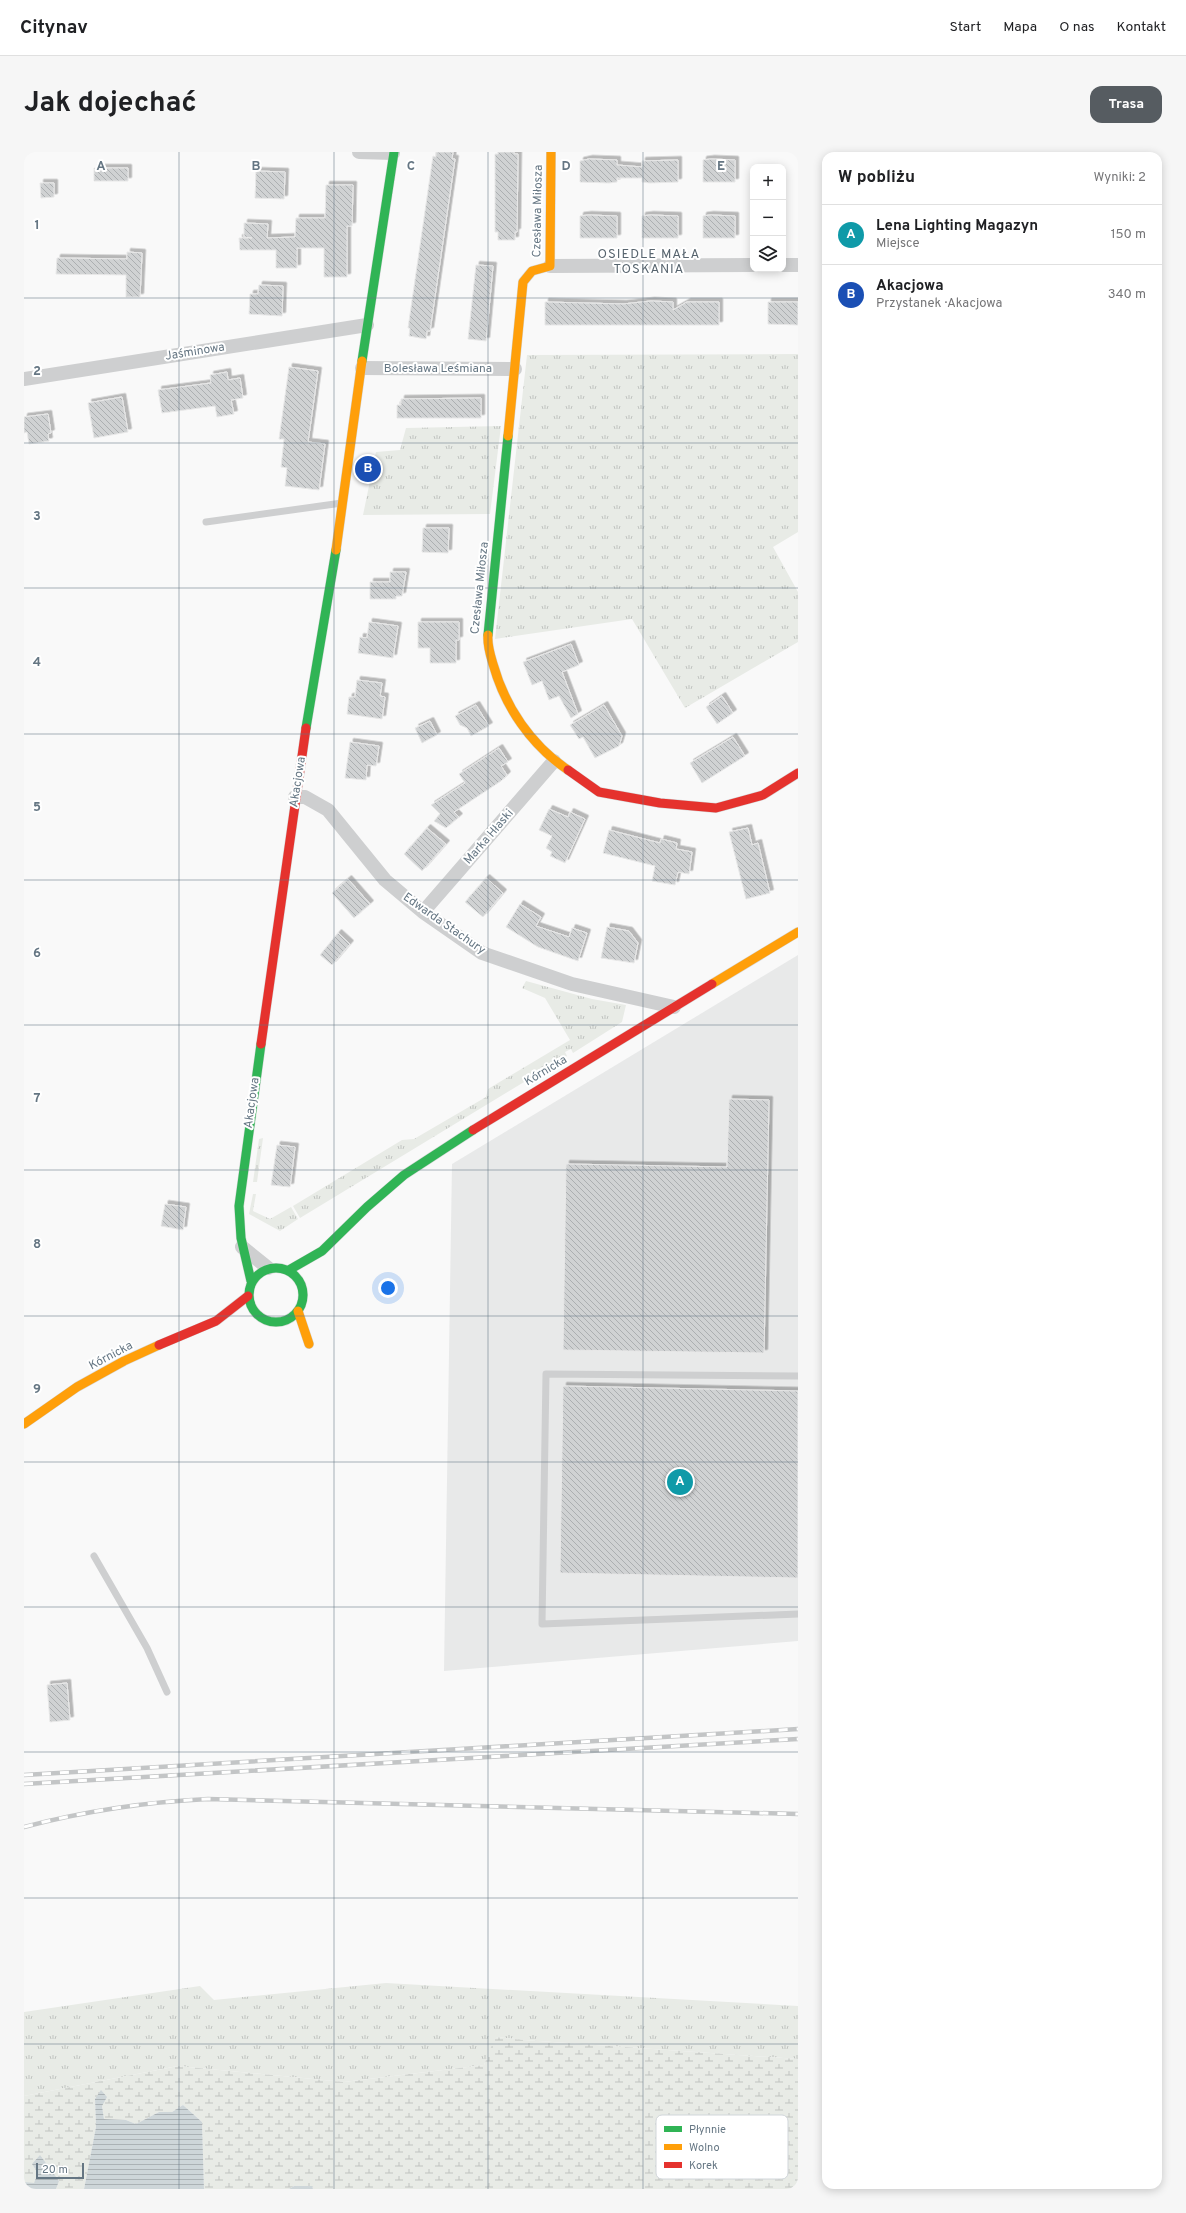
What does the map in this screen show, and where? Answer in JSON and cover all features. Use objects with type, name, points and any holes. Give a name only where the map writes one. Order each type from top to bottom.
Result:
[{"type":"street","points":[[359,152],[393,152]]},
{"type":"street","name":"Akacjowa","points":[[252,1281],[241,1247],[238,1221],[240,1194],[295,797],[344,502],[367,325],[393,152]]},
{"type":"street","name":"Czesława Miłosza","points":[[551,152],[550,266],[532,271],[523,282],[486,643],[499,686],[513,712],[530,736],[554,761],[599,792],[660,803],[716,808],[763,795],[798,773]]},
{"type":"street","points":[[550,266],[750,265]]},
{"type":"street","points":[[786,265],[798,265]]},
{"type":"street","name":"Jaśminowa","points":[[24,379],[367,325]]},
{"type":"street","name":"Bolesława Leśmiana","points":[[362,368],[515,369]]},
{"type":"street","name":"Marka Hłaski","points":[[423,912],[554,761]]},
{"type":"street","name":"Edwarda Stachury","points":[[295,797],[305,797],[328,810],[384,880],[423,912],[482,953],[572,984],[674,1007]]},
{"type":"street","name":"Kórnicka","points":[[322,1251],[367,1207],[404,1175],[445,1146],[798,932]]},
{"type":"street","points":[[241,1247],[268,1268]]},
{"type":"street","points":[[289,1270],[322,1251]]},
{"type":"street","points":[[302,1287],[322,1251]]},
{"type":"street","points":[[216,1321],[248,1296],[252,1281],[258,1273],[268,1268],[279,1267],[289,1270],[297,1277],[302,1287],[303,1295],[298,1311],[292,1317],[283,1321],[272,1322],[262,1319],[247,1320]]},
{"type":"street","points":[[248,1296],[255,1313],[262,1319]]},
{"type":"street","points":[[283,1321],[309,1344],[298,1311]]},
{"type":"street","points":[[216,1321],[231,1320]]},
{"type":"street","name":"Kórnicka","points":[[24,1424],[77,1388],[124,1362],[170,1340],[216,1321]]},
{"type":"lane","points":[[206,522],[344,502]]},
{"type":"lane","points":[[798,1376],[546,1374],[542,1624],[798,1614]]},
{"type":"lane","points":[[94,1556],[147,1648],[167,1692]]},
{"type":"shaded area","points":[[798,955],[798,1641],[444,1671],[452,1164]]},
{"type":"shaded area","points":[[101,2090],[107,2097],[102,2106],[104,2119],[126,2120],[136,2124],[159,2112],[172,2112],[183,2105],[202,2122],[204,2189],[84,2189],[96,2127],[95,2099]]},
{"type":"shaded area","points":[[40,2155],[59,2181],[56,2189],[24,2189],[24,2182],[34,2183],[38,2173],[32,2164]]},
{"type":"shaded area","points":[[294,2186],[312,2186],[313,2189],[289,2189]]},
{"type":"green space","points":[[798,354],[798,532],[773,547],[798,592],[798,642],[685,708],[632,619],[495,639],[527,355]]},
{"type":"green space","points":[[501,426],[490,514],[363,515],[376,452],[400,450],[406,428]]},
{"type":"green space","points":[[526,981],[592,999],[626,1005],[622,1022],[573,1053],[571,1049],[565,1052],[567,1056],[300,1218],[293,1206],[402,1140],[414,1139],[486,1097],[488,1089],[570,1040],[545,998],[522,988]]},
{"type":"green space","points":[[263,1138],[257,1182],[253,1182],[259,1139]]},
{"type":"green space","points":[[253,1194],[256,1194],[253,1211],[270,1219],[291,1207],[298,1219],[280,1231],[249,1214]]},
{"type":"green space","points":[[386,1983],[798,2006],[798,2059],[496,2037],[484,2065],[344,2082],[178,2066],[24,2096],[24,2012],[200,1986],[214,2000]]},
{"type":"green space","points":[[495,2037],[798,2059],[798,2189],[313,2189],[312,2186],[294,2186],[289,2189],[204,2189],[202,2122],[183,2105],[172,2112],[159,2112],[136,2124],[126,2120],[104,2119],[102,2106],[95,2099],[96,2127],[84,2189],[56,2189],[59,2180],[38,2173],[34,2184],[24,2182],[24,2096],[178,2066],[344,2082],[484,2065]]},
{"type":"building","points":[[436,152],[453,152],[452,159],[455,159],[430,331],[427,331],[426,339],[409,336],[410,328],[408,328],[433,156],[436,157]]},
{"type":"building","points":[[498,152],[514,152],[514,154],[518,154],[517,232],[515,232],[515,240],[498,240],[498,232],[495,232],[495,154],[498,154]]},
{"type":"building","points":[[589,159],[617,160],[617,165],[642,167],[642,161],[678,160],[678,182],[650,183],[642,182],[642,178],[617,178],[617,182],[609,183],[580,182],[580,161]]},
{"type":"building","points":[[703,160],[735,160],[735,182],[703,182]]},
{"type":"building","points":[[94,168],[128,168],[128,181],[94,181]]},
{"type":"building","points":[[256,171],[285,172],[284,199],[255,198]]},
{"type":"building","points":[[40,183],[54,183],[54,197],[41,198]]},
{"type":"building","points":[[326,185],[353,185],[352,226],[347,226],[347,277],[324,277],[324,248],[297,248],[297,268],[276,268],[276,250],[240,250],[239,238],[252,238],[244,237],[244,223],[268,224],[267,238],[295,237],[296,218],[325,218]]},
{"type":"building","points":[[580,216],[617,216],[617,238],[580,238]]},
{"type":"building","points":[[642,216],[678,216],[678,238],[642,238]]},
{"type":"building","points":[[703,216],[735,216],[735,238],[703,238]]},
{"type":"building","points":[[127,252],[142,253],[140,297],[126,297],[126,275],[56,274],[57,258],[127,259]]},
{"type":"building","points":[[476,265],[493,266],[486,341],[468,339]]},
{"type":"building","points":[[259,285],[283,286],[282,316],[249,314],[250,294],[258,294]]},
{"type":"building","points":[[651,301],[673,302],[673,310],[687,302],[719,302],[719,325],[545,325],[545,302],[623,304]]},
{"type":"building","points":[[768,302],[798,302],[798,325],[768,324]]},
{"type":"building","points":[[289,367],[318,371],[308,442],[325,444],[319,490],[285,486],[287,468],[281,467],[284,439],[279,439]]},
{"type":"building","points":[[227,372],[228,380],[240,378],[243,398],[231,400],[234,414],[217,417],[215,406],[162,413],[158,390],[211,383],[210,375]]},
{"type":"building","points":[[122,397],[128,432],[94,438],[88,403]]},
{"type":"building","points":[[481,398],[481,418],[397,418],[397,405],[401,405],[401,399]]},
{"type":"building","points":[[48,414],[51,433],[48,434],[49,441],[29,444],[27,432],[24,433],[24,417]]},
{"type":"building","points":[[423,528],[449,528],[448,553],[422,552]]},
{"type":"building","points":[[390,572],[406,572],[402,596],[396,596],[396,599],[370,599],[370,582],[390,582]]},
{"type":"building","points":[[369,622],[398,626],[393,658],[358,653],[360,637],[367,638]]},
{"type":"building","points":[[418,622],[459,622],[459,640],[456,640],[456,663],[430,663],[430,648],[418,648]]},
{"type":"building","points":[[571,644],[579,665],[562,672],[578,714],[571,718],[559,696],[549,700],[542,681],[532,685],[523,662]]},
{"type":"building","points":[[357,680],[382,683],[380,696],[385,697],[382,719],[347,714],[349,697],[355,697]]},
{"type":"building","points":[[722,696],[733,713],[717,724],[706,707]]},
{"type":"building","points":[[476,705],[489,726],[471,736],[467,728],[460,725],[455,716]]},
{"type":"building","points":[[604,705],[622,736],[619,746],[595,758],[583,737],[579,739],[570,725]]},
{"type":"building","points":[[430,721],[437,735],[422,743],[415,728]]},
{"type":"building","points":[[733,737],[745,756],[702,783],[690,763]]},
{"type":"building","points":[[350,742],[379,746],[376,766],[367,765],[366,780],[345,778]]},
{"type":"building","points":[[499,748],[508,762],[501,766],[507,775],[501,781],[454,812],[459,817],[446,828],[434,821],[440,814],[431,805],[465,783],[459,774]]},
{"type":"building","points":[[549,809],[568,817],[570,812],[585,819],[565,863],[550,856],[552,852],[546,848],[552,836],[539,830]]},
{"type":"building","points":[[427,828],[446,844],[422,871],[404,854]]},
{"type":"building","points":[[748,828],[752,845],[758,843],[770,893],[746,899],[729,832]]},
{"type":"building","points":[[609,830],[660,843],[661,839],[677,843],[676,849],[692,852],[689,874],[678,872],[675,885],[652,881],[655,866],[603,853]]},
{"type":"building","points":[[486,878],[503,893],[483,917],[465,902]]},
{"type":"building","points":[[348,879],[370,904],[354,918],[332,893]]},
{"type":"building","points":[[520,904],[541,917],[536,926],[569,937],[572,928],[587,933],[578,961],[538,947],[506,927]]},
{"type":"building","points":[[607,927],[629,931],[638,943],[634,963],[601,958]]},
{"type":"building","points":[[338,933],[350,944],[332,965],[320,955]]},
{"type":"building","points":[[729,1099],[769,1100],[764,1353],[563,1350],[566,1164],[727,1167]]},
{"type":"building","points":[[277,1145],[295,1147],[290,1187],[271,1185]]},
{"type":"building","points":[[165,1204],[186,1207],[183,1230],[161,1226]]},
{"type":"building","points":[[563,1386],[798,1391],[798,1578],[560,1573]]},
{"type":"building","points":[[67,1683],[70,1720],[50,1722],[47,1685]]},
{"type":"railway","points":[[24,1775],[798,1729]]},
{"type":"railway","points":[[24,1784],[798,1739]]},
{"type":"railway","points":[[24,1827],[70,1816],[115,1808],[161,1802],[208,1799],[798,1814]]},
{"type":"traffic: fast","points":[[362,361],[394,152]]},
{"type":"traffic: fast","points":[[488,635],[508,436]]},
{"type":"traffic: fast","points":[[306,728],[336,550]]},
{"type":"traffic: fast","points":[[251,1281],[241,1238],[239,1206],[261,1044]]},
{"type":"traffic: fast","points":[[289,1270],[322,1251],[367,1207],[404,1175],[473,1130]]},
{"type":"traffic: fast","points":[[271,1268],[281,1268],[291,1272],[299,1280],[303,1290],[303,1295],[303,1300],[299,1310],[291,1318],[281,1322],[271,1322],[261,1318],[253,1310],[249,1300],[249,1290],[253,1280],[261,1272],[271,1268]]},
{"type":"traffic: slow","points":[[508,436],[523,282],[532,271],[550,266],[551,152]]},
{"type":"traffic: slow","points":[[336,550],[362,361]]},
{"type":"traffic: slow","points":[[488,635],[488,646],[498,680],[512,710],[521,724],[542,749],[568,770]]},
{"type":"traffic: slow","points":[[712,984],[798,932]]},
{"type":"traffic: slow","points":[[298,1311],[309,1344]]},
{"type":"traffic: slow","points":[[24,1424],[77,1387],[124,1361],[159,1345]]},
{"type":"traffic: jam","points":[[261,1044],[306,728]]},
{"type":"traffic: jam","points":[[568,770],[599,792],[660,803],[716,808],[763,795],[798,773]]},
{"type":"traffic: jam","points":[[473,1130],[712,984]]},
{"type":"traffic: jam","points":[[159,1345],[216,1321],[248,1296]]},
{"type":"place","name":"Akacjowa","points":[[368,469]]},
{"type":"place","name":"Lena Lighting Magazyn","points":[[680,1482]]},
{"type":"district","name":"OSIEDLE MAŁA TOSKANIA","points":[[649,262]]}]
